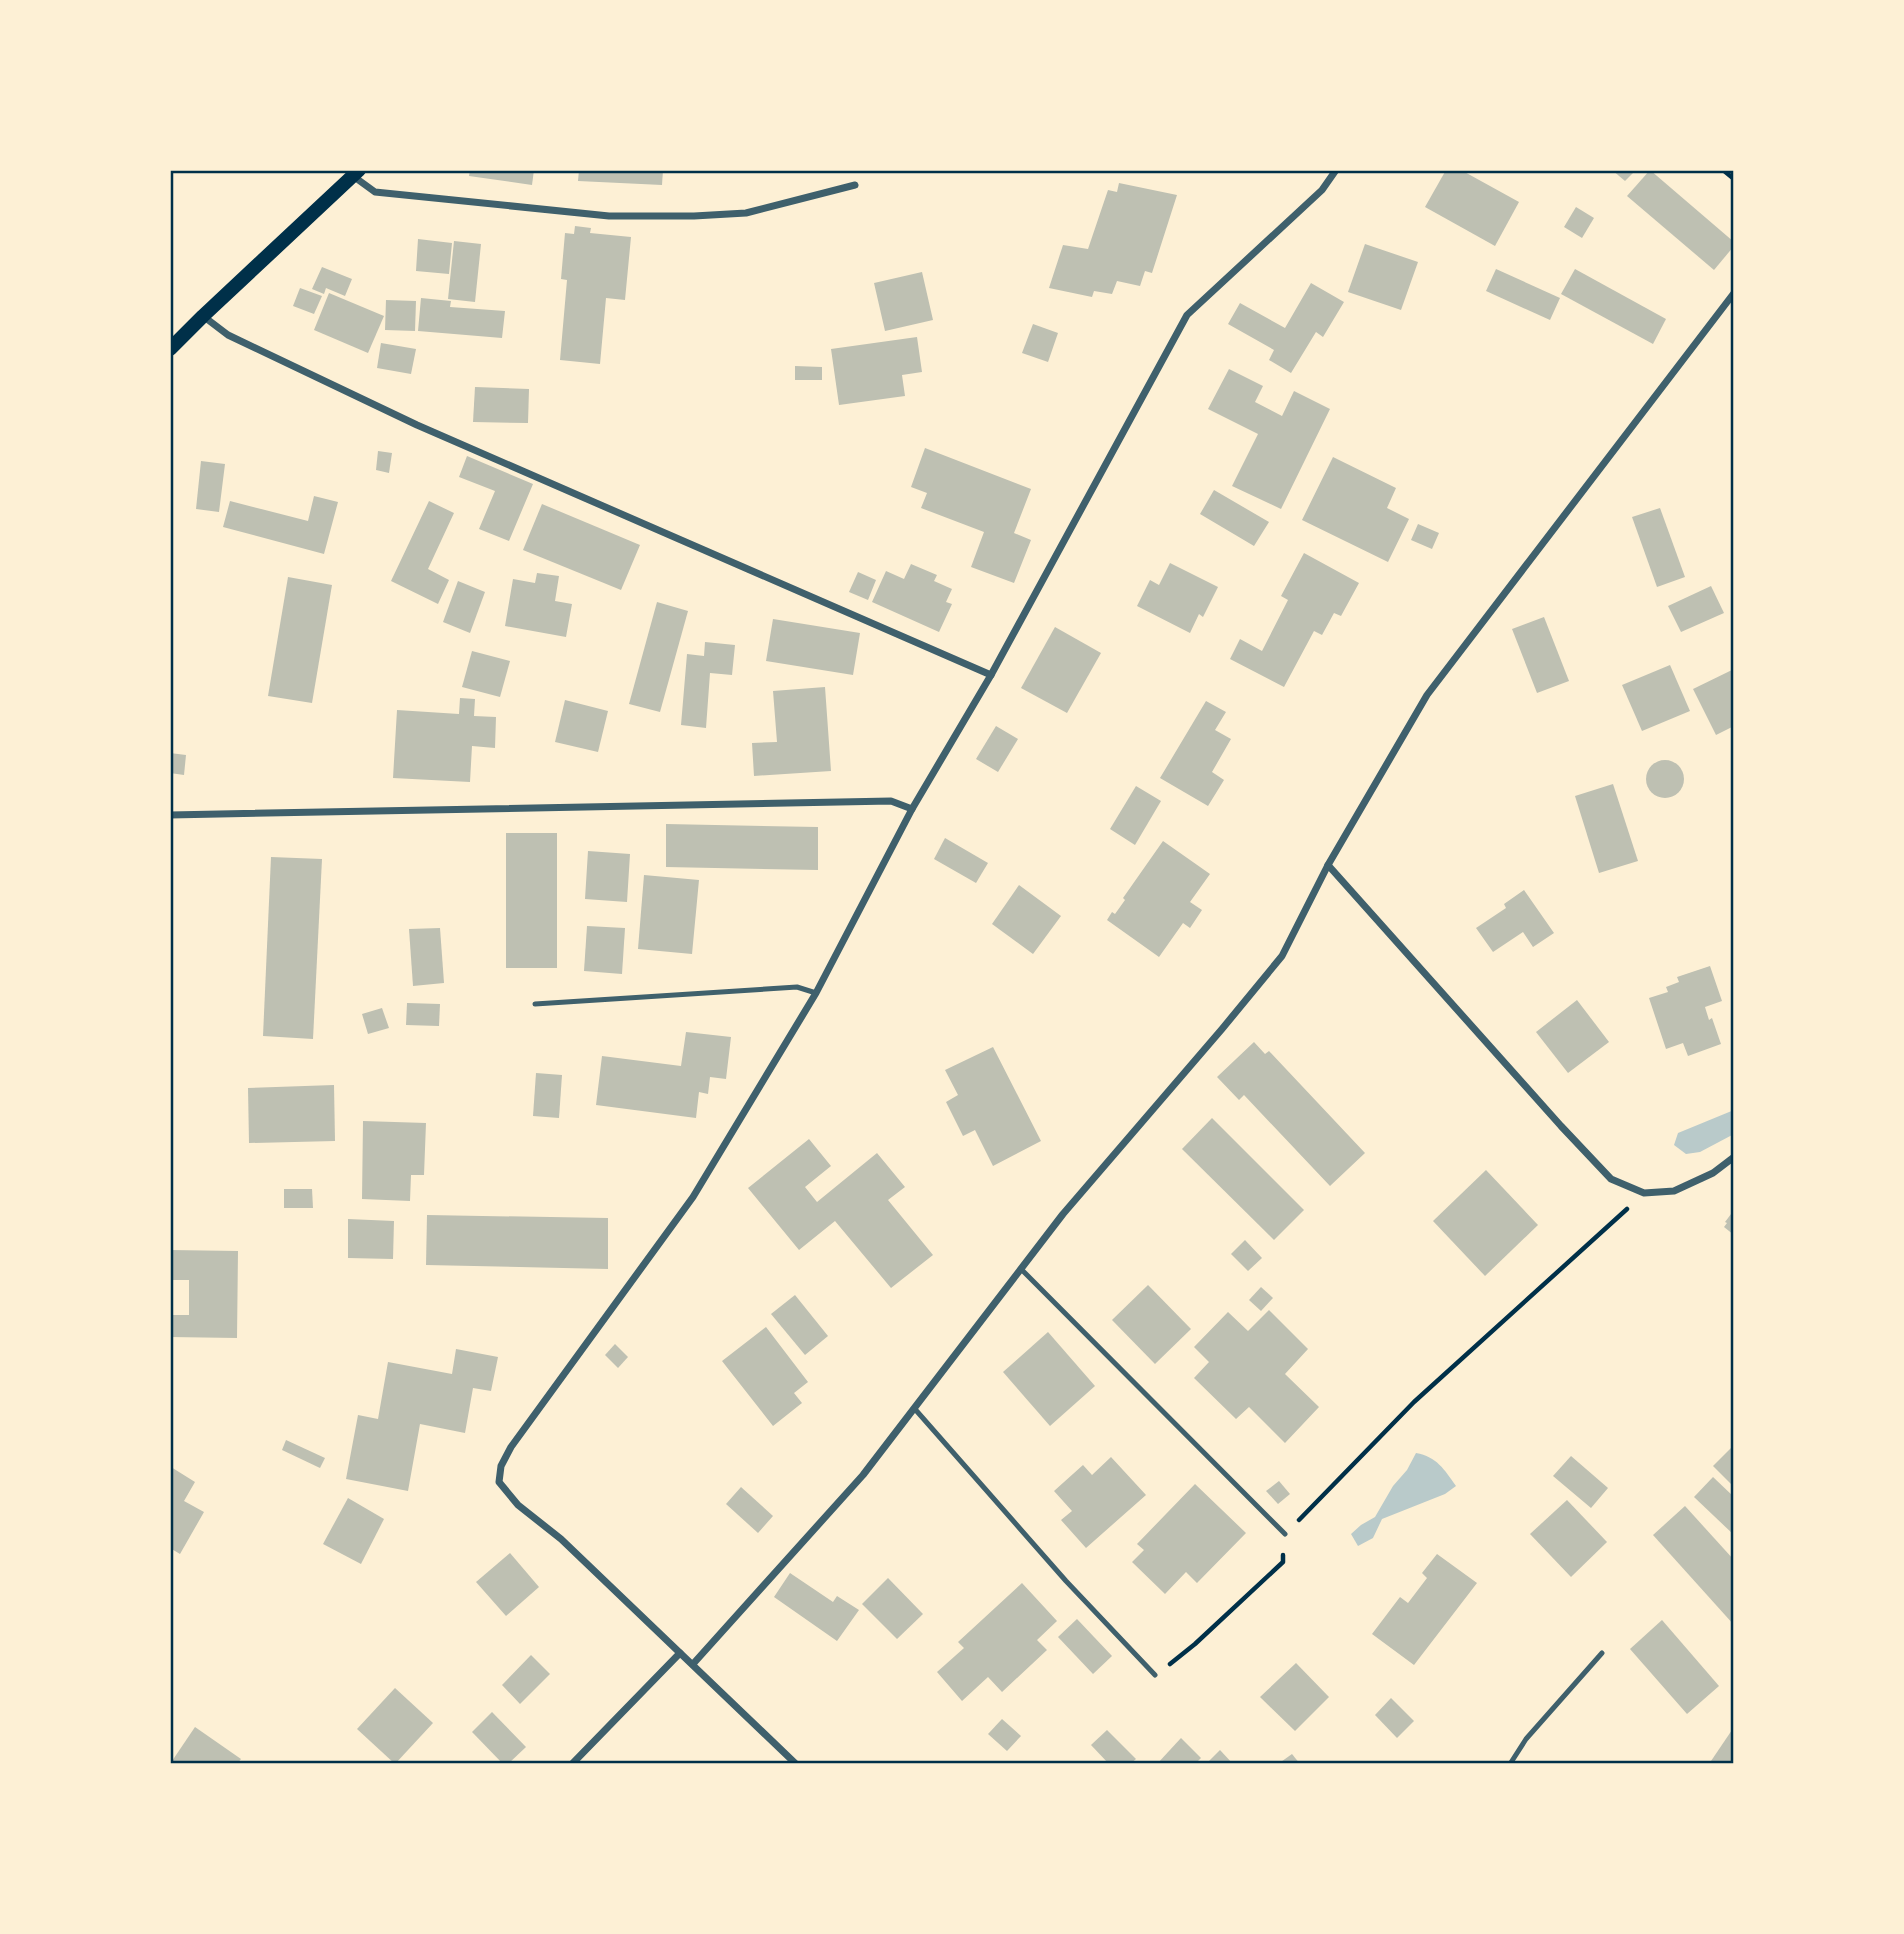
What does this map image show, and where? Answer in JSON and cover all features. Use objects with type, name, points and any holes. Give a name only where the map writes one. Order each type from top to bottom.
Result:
[{"type":"main road","points":[[170,349],[356,173]]},
{"type":"street","points":[[796,1764],[561,1539],[518,1505],[499,1482],[500,1466],[693,1197],[816,993],[912,810],[991,675],[1187,315],[1322,190],[1336,170]]},
{"type":"street","points":[[356,173],[374,192],[609,216],[746,213],[855,185]]},
{"type":"street","points":[[693,1664],[863,1475],[1063,1214],[1282,956],[1328,865],[1427,695],[1734,293]]},
{"type":"street","points":[[203,316],[228,335],[417,425],[991,675]]},
{"type":"street","points":[[170,815],[891,802],[912,810]]},
{"type":"street","points":[[1328,865],[1560,1126],[1611,1179],[1644,1194],[1674,1191],[1713,1173],[1734,1157]]},
{"type":"street","points":[[572,1764],[680,1653]]},
{"type":"lane","points":[[535,1004],[797,988],[816,993]]},
{"type":"lane","points":[[1021,1269],[1285,1534]]},
{"type":"lane","points":[[914,1408],[1066,1581],[1156,1675]]},
{"type":"lane","points":[[1510,1764],[1526,1739],[1602,1653]]},
{"type":"path","points":[[1723,170],[1734,179]]},
{"type":"path","points":[[1156,1675],[1195,1644],[1283,1562],[1285,1534],[1414,1402],[1644,1194]]},
{"type":"shaded area","points":[[1734,1110],[1734,1134],[1700,1152],[1686,1154],[1674,1145],[1678,1133]]},
{"type":"shaded area","points":[[1416,1453],[1435,1461],[1456,1486],[1445,1494],[1382,1519],[1373,1538],[1358,1546],[1351,1534],[1375,1517]]},
{"type":"building","points":[[470,170],[534,170],[532,185],[469,176]]},
{"type":"building","points":[[579,170],[663,170],[662,185],[578,181]]},
{"type":"building","points":[[1446,170],[1461,170],[1519,202],[1495,246],[1425,207]]},
{"type":"building","points":[[1612,170],[1636,170],[1625,181]]},
{"type":"building","points":[[1650,170],[1734,242],[1734,246],[1714,270],[1627,196]]},
{"type":"building","points":[[1119,183],[1177,195],[1152,273],[1145,271],[1140,286],[1117,281],[1112,294],[1094,291],[1092,297],[1049,288],[1063,245],[1088,249],[1108,190],[1117,192]]},
{"type":"building","points":[[1576,207],[1594,218],[1582,238],[1564,227]]},
{"type":"building","points":[[575,226],[591,228],[590,233],[631,237],[625,300],[606,298],[600,364],[560,360],[567,280],[561,279],[565,233],[574,234]]},
{"type":"building","points":[[418,239],[452,243],[449,274],[416,271]]},
{"type":"building","points":[[454,241],[481,244],[475,302],[448,299]]},
{"type":"building","points":[[1365,244],[1418,262],[1401,310],[1348,292]]},
{"type":"building","points":[[322,267],[352,279],[345,296],[326,288],[324,294],[312,289]]},
{"type":"building","points":[[1496,269],[1560,298],[1550,320],[1486,291]]},
{"type":"building","points":[[1575,269],[1666,319],[1653,344],[1561,294]]},
{"type":"building","points":[[922,272],[933,320],[885,331],[874,283]]},
{"type":"building","points":[[1311,283],[1344,302],[1323,337],[1316,332],[1291,373],[1269,360],[1274,350],[1228,324],[1240,303],[1285,328]]},
{"type":"building","points":[[300,288],[322,296],[314,314],[293,306]]},
{"type":"building","points":[[329,293],[384,316],[368,353],[314,330]]},
{"type":"building","points":[[421,298],[451,301],[450,307],[505,311],[502,338],[418,331]]},
{"type":"building","points":[[386,300],[416,301],[415,331],[385,330]]},
{"type":"building","points":[[1033,324],[1058,333],[1048,362],[1022,353]]},
{"type":"building","points":[[917,337],[922,372],[902,375],[905,396],[839,405],[831,349]]},
{"type":"building","points":[[381,343],[416,349],[411,374],[377,368]]},
{"type":"building","points":[[795,366],[822,367],[822,380],[795,380]]},
{"type":"building","points":[[1229,369],[1263,386],[1255,402],[1282,416],[1294,391],[1330,409],[1281,509],[1232,486],[1258,434],[1208,409]]},
{"type":"building","points":[[475,387],[529,389],[528,423],[473,422]]},
{"type":"building","points":[[925,448],[1031,489],[1014,533],[1031,540],[1014,583],[971,567],[984,532],[921,508],[927,493],[911,487]]},
{"type":"building","points":[[378,451],[392,453],[389,473],[376,470]]},
{"type":"building","points":[[467,456],[533,484],[509,541],[479,529],[495,491],[459,477]]},
{"type":"building","points":[[1333,457],[1396,488],[1387,508],[1409,519],[1388,562],[1302,520]]},
{"type":"building","points":[[201,461],[225,464],[219,512],[196,509]]},
{"type":"building","points":[[1214,490],[1269,522],[1254,546],[1200,514]]},
{"type":"building","points":[[314,496],[338,502],[324,554],[223,527],[230,501],[308,521]]},
{"type":"building","points":[[429,501],[454,513],[428,569],[449,580],[438,604],[391,581]]},
{"type":"building","points":[[542,504],[640,545],[621,590],[523,550]]},
{"type":"building","points":[[1660,508],[1685,577],[1657,587],[1632,517]]},
{"type":"building","points":[[1418,524],[1439,533],[1432,549],[1411,540]]},
{"type":"building","points":[[1304,553],[1359,583],[1341,616],[1334,613],[1322,635],[1314,631],[1284,687],[1230,659],[1240,639],[1262,651],[1288,600],[1281,596]]},
{"type":"building","points":[[1170,563],[1218,587],[1203,617],[1199,614],[1190,633],[1137,606],[1150,580],[1159,585]]},
{"type":"building","points":[[911,564],[937,575],[934,581],[952,589],[946,602],[952,604],[939,632],[872,602],[886,571],[904,579]]},
{"type":"building","points":[[858,572],[876,580],[868,600],[849,592]]},
{"type":"building","points":[[537,573],[559,576],[555,601],[572,604],[566,637],[505,626],[513,579],[535,583]]},
{"type":"building","points":[[288,577],[332,585],[312,703],[268,696]]},
{"type":"building","points":[[458,581],[485,592],[470,633],[443,622]]},
{"type":"building","points":[[1711,586],[1724,613],[1681,632],[1668,606]]},
{"type":"building","points":[[657,602],[688,611],[660,712],[629,704]]},
{"type":"building","points":[[1544,617],[1569,681],[1537,693],[1512,629]]},
{"type":"building","points":[[773,619],[860,633],[853,675],[766,661]]},
{"type":"building","points":[[1055,627],[1101,653],[1067,713],[1021,688]]},
{"type":"building","points":[[705,642],[735,645],[732,675],[710,673],[706,728],[681,725],[687,654],[704,656]]},
{"type":"building","points":[[472,651],[510,661],[500,697],[462,687]]},
{"type":"building","points":[[1670,665],[1690,711],[1642,731],[1622,685]]},
{"type":"building","points":[[1734,669],[1734,726],[1716,735],[1693,689]]},
{"type":"building","points":[[825,687],[831,771],[754,776],[752,743],[777,742],[773,691]]},
{"type":"building","points":[[460,698],[475,699],[474,716],[496,717],[495,748],[472,746],[470,782],[393,778],[397,710],[459,714]]},
{"type":"building","points":[[565,700],[608,711],[598,752],[555,742]]},
{"type":"building","points":[[1206,701],[1226,712],[1215,730],[1231,739],[1212,772],[1224,780],[1208,806],[1160,778]]},
{"type":"building","points":[[996,726],[1018,739],[998,772],[976,759]]},
{"type":"building","points":[[170,753],[186,755],[184,775],[170,773]]},
{"type":"building","points":[[1665,760],[1679,765],[1684,779],[1679,793],[1665,798],[1651,793],[1646,779],[1651,765]]},
{"type":"building","points":[[1613,784],[1638,861],[1599,873],[1575,796]]},
{"type":"building","points":[[1136,786],[1161,801],[1135,845],[1110,829]]},
{"type":"building","points":[[666,824],[818,827],[818,870],[666,867]]},
{"type":"building","points":[[506,833],[557,833],[557,968],[506,968]]},
{"type":"building","points":[[945,838],[988,863],[976,883],[934,859]]},
{"type":"building","points":[[1163,841],[1210,874],[1190,902],[1202,910],[1190,928],[1183,923],[1159,957],[1107,920],[1125,900],[1123,898]]},
{"type":"building","points":[[588,851],[630,854],[627,902],[585,899]]},
{"type":"building","points":[[271,857],[322,859],[313,1039],[263,1036]]},
{"type":"building","points":[[644,875],[699,880],[692,954],[638,949]]},
{"type":"building","points":[[1019,885],[1061,916],[1033,954],[992,924]]},
{"type":"building","points":[[1524,890],[1554,933],[1533,947],[1523,932],[1493,952],[1476,928],[1506,908],[1504,904]]},
{"type":"building","points":[[587,926],[625,928],[622,974],[584,971]]},
{"type":"building","points":[[440,928],[444,983],[413,986],[409,929]]},
{"type":"building","points":[[1710,966],[1722,1001],[1705,1007],[1721,1044],[1688,1056],[1683,1043],[1666,1049],[1649,998],[1668,992],[1666,987],[1679,982],[1677,977]]},
{"type":"building","points":[[1577,1000],[1609,1042],[1568,1073],[1536,1032]]},
{"type":"building","points":[[407,1003],[440,1004],[439,1026],[406,1025]]},
{"type":"building","points":[[382,1008],[389,1028],[368,1034],[362,1014]]},
{"type":"building","points":[[686,1032],[731,1037],[726,1079],[710,1077],[708,1094],[699,1092],[696,1118],[596,1105],[602,1056],[681,1066]]},
{"type":"building","points":[[1254,1042],[1265,1054],[1269,1051],[1365,1153],[1330,1186],[1244,1095],[1239,1100],[1217,1077]]},
{"type":"building","points":[[993,1047],[1041,1141],[993,1166],[975,1130],[963,1136],[946,1102],[958,1095],[945,1070]]},
{"type":"building","points":[[536,1073],[562,1075],[559,1118],[533,1116]]},
{"type":"building","points":[[334,1085],[335,1141],[249,1143],[248,1088]]},
{"type":"building","points":[[1212,1118],[1304,1210],[1274,1240],[1182,1149]]},
{"type":"building","points":[[363,1121],[426,1123],[424,1175],[411,1175],[410,1201],[362,1199]]},
{"type":"building","points":[[809,1139],[831,1166],[805,1187],[817,1202],[877,1153],[905,1187],[888,1200],[933,1255],[891,1288],[835,1221],[799,1250],[748,1188]]},
{"type":"building","points":[[1486,1170],[1538,1225],[1485,1276],[1433,1221]]},
{"type":"building","points":[[284,1189],[312,1189],[313,1208],[284,1208]]},
{"type":"building","points":[[1734,1210],[1734,1235],[1724,1227]]},
{"type":"building","points":[[427,1215],[608,1218],[608,1269],[426,1265]]},
{"type":"building","points":[[348,1219],[394,1221],[393,1259],[348,1258]]},
{"type":"building","points":[[1245,1240],[1262,1258],[1248,1271],[1231,1254]]},
{"type":"building","points":[[170,1250],[238,1251],[237,1338],[170,1337],[170,1315],[189,1315],[189,1280],[170,1280]]},
{"type":"building","points":[[1148,1285],[1191,1329],[1155,1364],[1112,1320]]},
{"type":"building","points":[[1261,1287],[1273,1298],[1261,1311],[1249,1300]]},
{"type":"building","points":[[795,1295],[828,1336],[805,1355],[771,1314]]},
{"type":"building","points":[[1269,1310],[1308,1349],[1285,1374],[1319,1407],[1285,1443],[1249,1407],[1236,1419],[1194,1378],[1209,1362],[1194,1347],[1228,1312],[1248,1331]]},
{"type":"building","points":[[766,1327],[808,1382],[794,1393],[802,1403],[773,1426],[722,1361]]},
{"type":"building","points":[[1048,1332],[1095,1386],[1050,1426],[1003,1372]]},
{"type":"building","points":[[615,1344],[628,1357],[618,1368],[605,1355]]},
{"type":"building","points":[[456,1349],[498,1357],[491,1391],[473,1388],[465,1433],[420,1424],[408,1491],[346,1479],[358,1415],[378,1419],[388,1362],[452,1374]]},
{"type":"building","points":[[286,1440],[325,1458],[320,1468],[282,1450]]},
{"type":"building","points":[[1734,1445],[1734,1487],[1713,1466]]},
{"type":"building","points":[[1571,1456],[1608,1488],[1591,1508],[1553,1476]]},
{"type":"building","points":[[1111,1457],[1146,1495],[1086,1548],[1061,1520],[1072,1511],[1054,1491],[1083,1465],[1092,1475]]},
{"type":"building","points":[[171,1467],[195,1482],[184,1501],[204,1512],[180,1554],[170,1548]]},
{"type":"building","points":[[1713,1477],[1734,1497],[1734,1535],[1694,1497]]},
{"type":"building","points":[[1279,1481],[1290,1494],[1278,1504],[1266,1491]]},
{"type":"building","points":[[1195,1484],[1246,1533],[1197,1583],[1186,1572],[1165,1594],[1132,1562],[1144,1550],[1137,1544]]},
{"type":"building","points":[[741,1487],[773,1516],[758,1533],[726,1504]]},
{"type":"building","points":[[348,1498],[384,1519],[361,1564],[323,1544]]},
{"type":"building","points":[[1567,1500],[1607,1542],[1571,1577],[1530,1534]]},
{"type":"building","points":[[1685,1506],[1734,1560],[1734,1625],[1653,1535]]},
{"type":"building","points":[[510,1553],[539,1587],[506,1616],[476,1582]]},
{"type":"building","points":[[1437,1554],[1477,1583],[1414,1665],[1372,1634],[1400,1597],[1408,1603],[1427,1578],[1422,1573]]},
{"type":"building","points":[[790,1573],[833,1602],[837,1596],[859,1610],[837,1641],[774,1597]]},
{"type":"building","points":[[888,1578],[923,1614],[897,1639],[862,1604]]},
{"type":"building","points":[[1022,1583],[1057,1621],[1037,1640],[1047,1650],[1002,1692],[988,1677],[962,1701],[937,1672],[964,1648],[958,1642]]},
{"type":"building","points":[[1077,1619],[1112,1656],[1093,1674],[1058,1637]]},
{"type":"building","points":[[1662,1620],[1719,1686],[1687,1714],[1630,1649]]},
{"type":"building","points":[[531,1655],[550,1674],[520,1704],[502,1685]]},
{"type":"building","points":[[1296,1663],[1329,1697],[1295,1731],[1260,1697]]},
{"type":"building","points":[[395,1688],[433,1723],[395,1764],[357,1729]]},
{"type":"building","points":[[1391,1698],[1414,1721],[1397,1738],[1375,1715]]},
{"type":"building","points":[[492,1712],[526,1747],[508,1764],[503,1764],[472,1732]]},
{"type":"building","points":[[1002,1719],[1021,1736],[1007,1751],[988,1734]]},
{"type":"building","points":[[195,1727],[241,1759],[237,1764],[170,1764]]},
{"type":"building","points":[[1734,1727],[1734,1764],[1709,1764]]},
{"type":"building","points":[[1107,1730],[1136,1759],[1130,1764],[1109,1764],[1091,1745]]},
{"type":"building","points":[[1181,1738],[1201,1758],[1195,1764],[1157,1764]]},
{"type":"building","points":[[1220,1750],[1233,1764],[1206,1764]]},
{"type":"building","points":[[1292,1754],[1300,1764],[1278,1764]]}]
